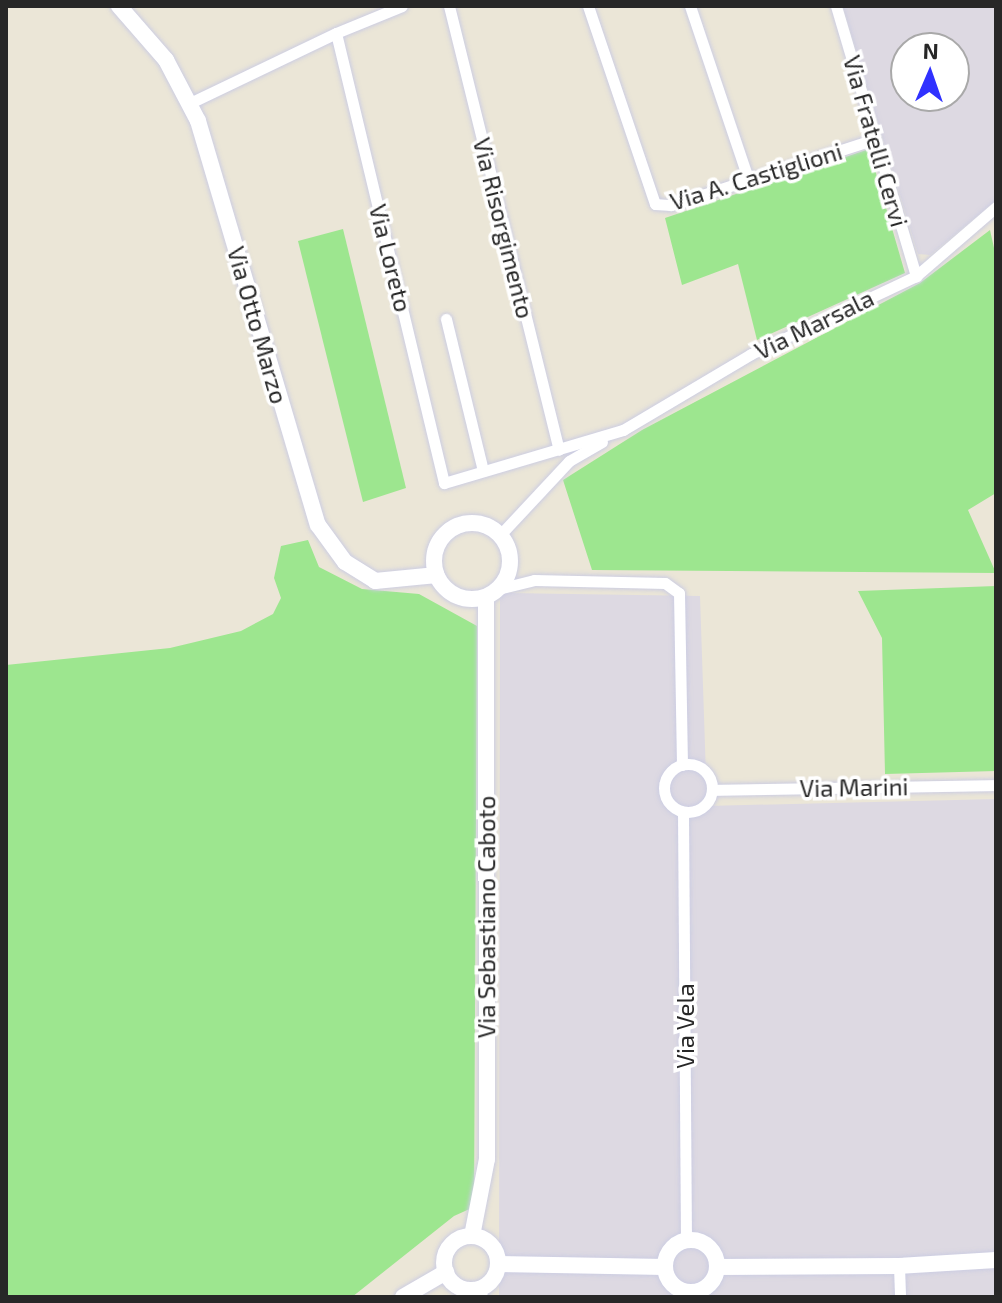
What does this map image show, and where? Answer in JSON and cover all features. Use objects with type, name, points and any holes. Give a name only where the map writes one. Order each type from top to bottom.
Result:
[{"type":"street","name":"Via Otto Marzo","points":[[119,6],[160,51],[190,103],[318,525],[345,562],[375,581],[437,575]]},
{"type":"street","points":[[190,103],[336,33],[402,6]]},
{"type":"street","name":"Via Risorgimento","points":[[449,6],[559,450]]},
{"type":"street","name":"Via A. Castiglioni","points":[[588,6],[655,204],[671,205],[875,139]]},
{"type":"street","points":[[690,6],[748,178]]},
{"type":"street","name":"Via Fratelli Cervi","points":[[836,6],[916,276]]},
{"type":"street","name":"Via Loreto","points":[[336,33],[444,483]]},
{"type":"street","name":"Via Marsala","points":[[500,535],[569,461],[751,354],[916,276],[996,207]]},
{"type":"street","points":[[446,319],[483,471]]},
{"type":"street","name":"Via Marsala","points":[[444,483],[623,430]]},
{"type":"street","points":[[477,524],[500,535],[510,557],[510,569],[492,593],[474,599],[451,593],[437,575],[436,549],[452,529],[477,524]]},
{"type":"street","name":"Via Vela","points":[[492,593],[534,580],[665,583],[679,593],[682,765],[669,773],[663,788],[669,804],[683,812],[686,1240]]},
{"type":"street","name":"Via Sebastiano Caboto","points":[[472,1236],[487,1159],[492,593]]},
{"type":"street","points":[[682,765],[703,770],[712,790],[699,810],[683,812]]},
{"type":"street","name":"Via Marini","points":[[712,790],[996,785]]},
{"type":"street","points":[[472,1236],[488,1241],[498,1264],[493,1278],[481,1292],[456,1285],[444,1264],[449,1247],[455,1241],[472,1236]]},
{"type":"street","points":[[686,1240],[708,1246],[717,1267],[710,1283],[695,1292],[678,1288],[667,1275],[665,1267],[669,1253],[686,1240]]},
{"type":"street","points":[[717,1267],[899,1266],[996,1260]]},
{"type":"street","points":[[498,1264],[665,1267]]},
{"type":"street","points":[[899,1266],[900,1297]]},
{"type":"street","points":[[403,1297],[446,1272]]},
{"type":"shaded area","points":[[843,6],[996,6],[996,200],[930,255],[918,254]]},
{"type":"shaded area","points":[[500,593],[700,596],[707,806],[996,799],[996,1297],[499,1297]]},
{"type":"green space","points":[[869,149],[905,273],[757,340],[738,264],[682,285],[665,218]]},
{"type":"green space","points":[[343,229],[406,488],[363,502],[298,241]]},
{"type":"green space","points":[[990,230],[996,257],[996,493],[968,510],[996,573],[592,570],[563,480],[642,430],[920,283]]},
{"type":"green space","points":[[308,540],[319,567],[362,589],[419,594],[477,626],[474,1207],[454,1216],[352,1297],[6,1297],[6,665],[170,648],[241,631],[273,614],[281,598],[274,578],[281,546]]},
{"type":"green space","points":[[996,586],[996,771],[885,774],[882,638],[858,591]]}]
